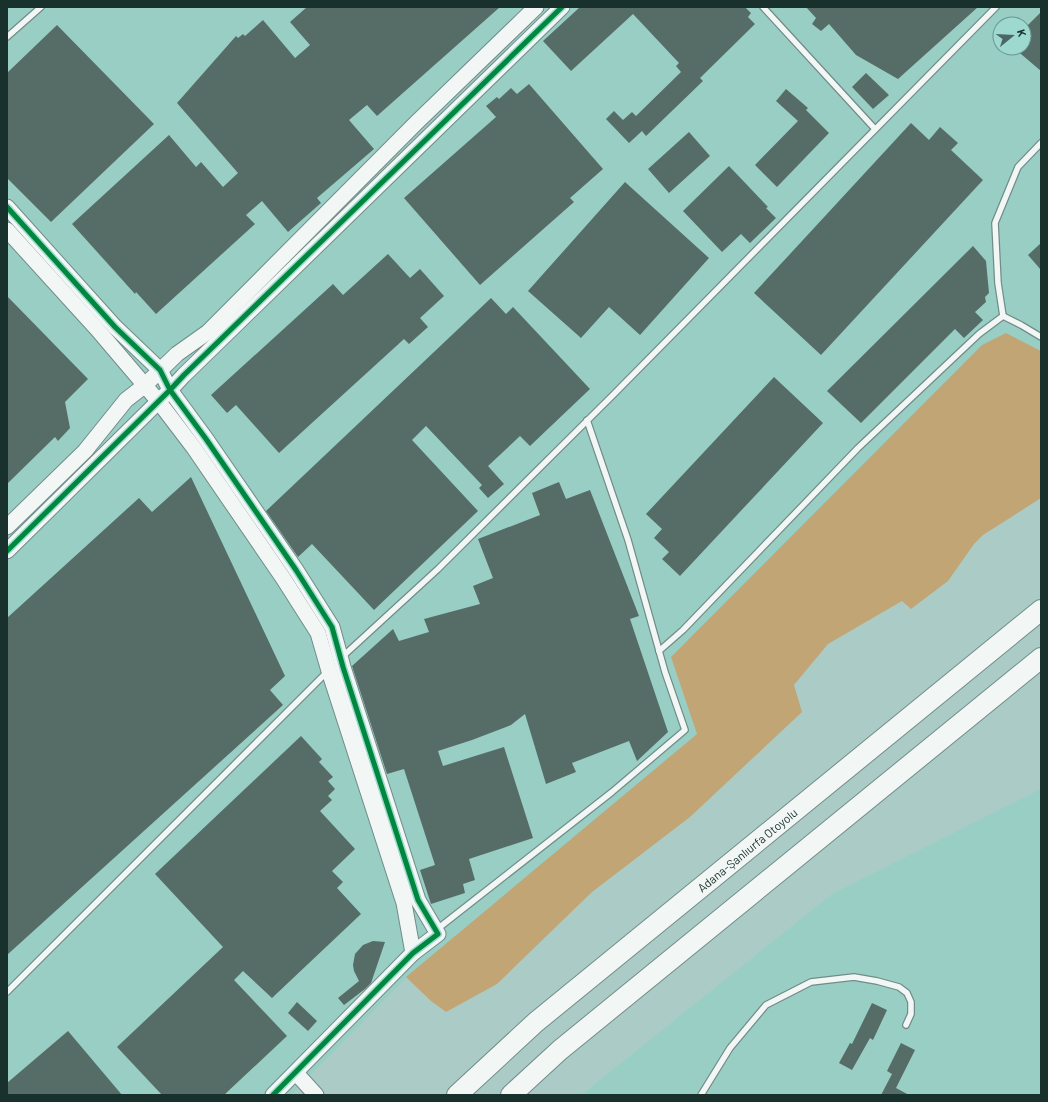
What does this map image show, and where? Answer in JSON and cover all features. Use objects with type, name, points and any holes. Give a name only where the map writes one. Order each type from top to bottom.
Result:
[{"type":"highway","name":"Adana-Şanlıurfa Otoyolu","points":[[457,1095],[536,1022],[1041,610]]},
{"type":"highway","points":[[512,1095],[560,1050],[1041,658]]},
{"type":"street","points":[[7,527],[85,451],[126,400],[144,386],[176,354],[208,332],[416,123],[536,7]]},
{"type":"street","points":[[7,551],[159,402],[184,375],[562,7]]},
{"type":"street","points":[[7,207],[115,327],[160,370],[170,390],[206,439],[296,570],[332,627],[335,665],[404,903],[413,954]]},
{"type":"street","points":[[7,230],[97,329],[159,402],[194,448],[283,578],[318,633],[335,665],[418,900],[437,932],[413,954],[273,1095]]},
{"type":"street","points":[[296,1073],[316,1095]]},
{"type":"lane","points":[[7,37],[41,7]]},
{"type":"lane","points":[[763,7],[875,130]]},
{"type":"lane","points":[[7,992],[335,665],[438,569],[996,7]]},
{"type":"lane","points":[[1003,316],[998,283],[995,223],[1018,167],[1041,143]]},
{"type":"lane","points":[[659,651],[683,630],[858,448],[979,334],[1003,316]]},
{"type":"lane","points":[[1003,316],[1041,337]]},
{"type":"lane","points":[[437,932],[612,792],[685,730],[665,672],[628,540],[587,420]]},
{"type":"lane","points":[[701,1095],[730,1048],[766,1005],[811,982],[854,977],[899,987],[908,993],[910,1002],[911,1014],[906,1025]]},
{"type":"shaded area","points":[[7,7],[1041,7],[1041,351],[1006,333],[671,657],[697,734],[407,977],[291,1095],[7,1095]]},
{"type":"shaded area","points":[[1006,333],[1041,351],[1041,498],[983,535],[974,544],[948,581],[911,609],[902,601],[828,644],[794,685],[802,712],[690,817],[592,892],[497,984],[446,1012],[431,1001],[406,977],[697,734],[671,657],[982,345]]},
{"type":"shaded area","points":[[1041,789],[1041,1095],[581,1095],[832,894]]},
{"type":"building","points":[[307,7],[500,7],[377,116],[367,105],[349,120],[374,149],[317,198],[321,203],[288,232],[262,201],[246,215],[255,224],[156,314],[136,292],[135,294],[72,224],[169,135],[196,167],[201,162],[223,187],[238,173],[177,103],[236,36],[238,38],[243,34],[245,36],[263,20],[295,58],[310,45],[290,22]]},
{"type":"building","points":[[580,7],[745,7],[751,13],[748,17],[755,24],[700,78],[703,81],[646,136],[642,131],[629,143],[606,119],[614,111],[623,120],[632,112],[636,116],[681,72],[676,66],[679,63],[633,14],[571,71],[543,41]]},
{"type":"building","points":[[806,7],[978,7],[898,79],[856,55],[829,24],[821,31],[812,24],[816,18]]},
{"type":"building","points":[[1041,12],[1041,71],[1023,56],[1032,56],[1032,21]]},
{"type":"building","points":[[57,25],[154,124],[51,222],[7,178],[7,73]]},
{"type":"building","points":[[866,73],[889,95],[873,109],[852,87]]},
{"type":"building","points":[[529,84],[603,169],[570,198],[574,202],[480,285],[404,198],[496,117],[486,106],[497,97],[499,99],[511,88],[517,94]]},
{"type":"building","points":[[786,89],[808,108],[806,110],[829,133],[777,187],[755,165],[798,121],[776,101]]},
{"type":"building","points":[[911,123],[929,140],[940,127],[958,143],[951,150],[983,180],[821,355],[754,293]]},
{"type":"building","points":[[689,132],[710,156],[669,193],[648,169]]},
{"type":"building","points":[[729,166],[768,207],[766,208],[776,218],[750,243],[741,234],[722,252],[683,211]]},
{"type":"building","points":[[625,182],[709,258],[640,335],[609,307],[581,338],[528,291]]},
{"type":"building","points":[[1041,243],[1041,270],[1028,255]]},
{"type":"building","points":[[973,246],[986,261],[989,293],[985,297],[986,302],[975,312],[983,320],[964,338],[955,329],[861,423],[827,391]]},
{"type":"building","points":[[388,254],[410,278],[420,269],[444,296],[420,318],[428,327],[409,344],[404,339],[279,453],[236,405],[227,413],[211,395],[333,284],[343,295]]},
{"type":"building","points":[[7,296],[88,379],[65,402],[70,428],[58,441],[55,437],[7,484]]},
{"type":"building","points":[[491,298],[506,314],[513,307],[590,389],[530,446],[520,436],[488,466],[504,484],[488,498],[479,488],[482,485],[426,426],[412,440],[478,511],[374,610],[312,544],[298,557],[266,511]]},
{"type":"building","points":[[774,377],[823,423],[680,576],[662,559],[669,552],[654,538],[662,529],[646,514]]},
{"type":"building","points":[[191,477],[285,676],[270,690],[283,705],[7,955],[7,618],[139,498],[152,512]]},
{"type":"building","points":[[559,482],[566,499],[590,490],[639,616],[630,619],[668,732],[637,761],[629,741],[572,763],[576,772],[546,784],[525,714],[511,725],[438,751],[443,766],[504,747],[533,838],[469,859],[475,880],[463,884],[465,893],[431,904],[420,870],[435,865],[404,769],[387,774],[352,666],[393,629],[399,641],[429,632],[424,619],[480,604],[473,586],[493,578],[478,539],[540,515],[532,493]]},
{"type":"building","points":[[301,736],[322,759],[319,762],[333,777],[328,781],[335,789],[328,796],[332,800],[320,811],[355,849],[332,871],[343,882],[337,888],[361,914],[272,998],[243,971],[234,980],[287,1036],[224,1095],[162,1095],[117,1047],[223,947],[155,874]]},
{"type":"building","points":[[373,941],[385,942],[371,983],[344,1005],[338,998],[359,981],[353,965],[355,954],[363,945]]},
{"type":"building","points":[[297,1002],[317,1021],[308,1031],[288,1013]]},
{"type":"building","points":[[872,1003],[887,1010],[873,1040],[870,1038],[852,1070],[839,1063],[850,1043],[852,1044]]},
{"type":"building","points":[[68,1031],[122,1095],[7,1095],[7,1083]]},
{"type":"building","points":[[901,1043],[915,1050],[896,1088],[909,1095],[881,1095],[892,1074],[887,1071]]},
{"type":"cycle path","points":[[7,551],[184,375],[562,7]]},
{"type":"cycle path","points":[[7,207],[115,327],[160,370],[170,390],[206,439],[296,570],[332,627],[343,667],[418,900],[438,934],[413,953],[273,1095]]}]
